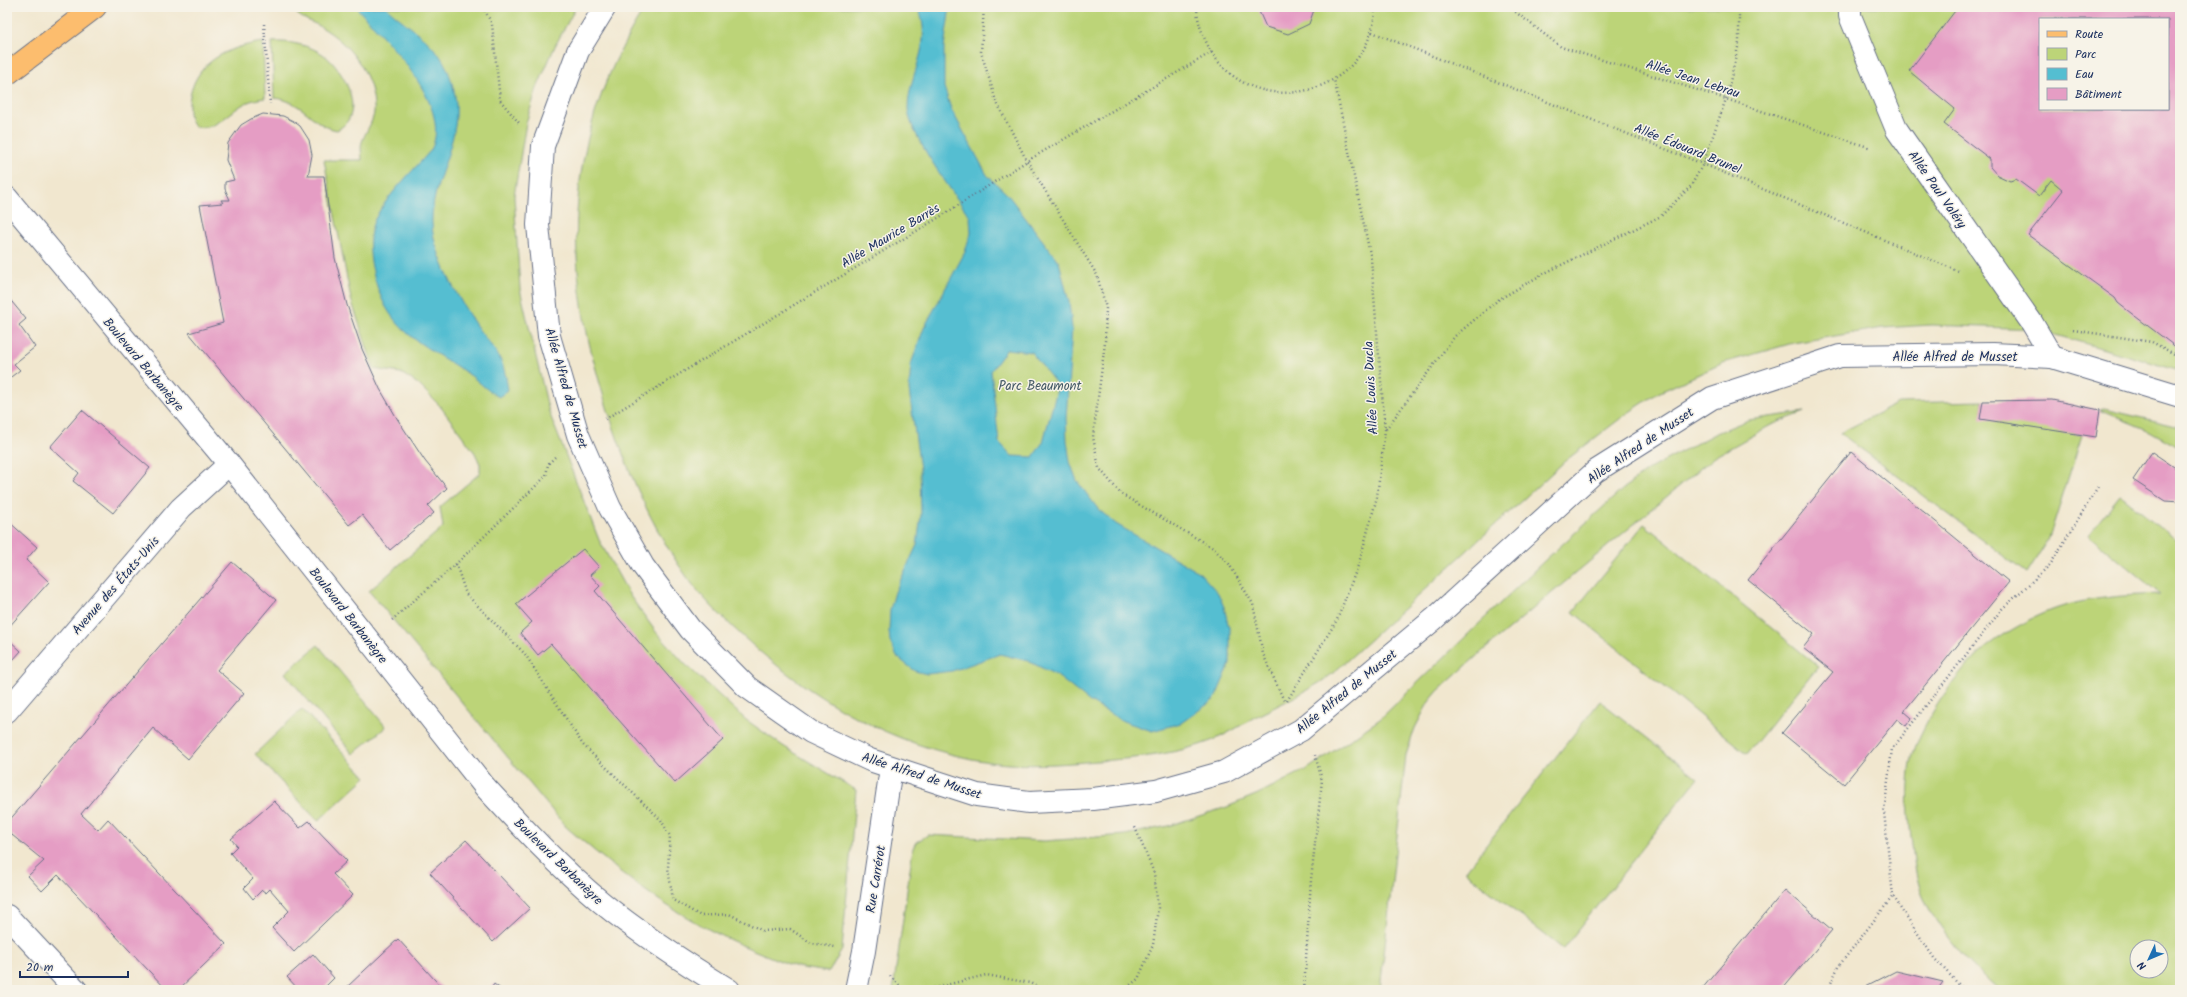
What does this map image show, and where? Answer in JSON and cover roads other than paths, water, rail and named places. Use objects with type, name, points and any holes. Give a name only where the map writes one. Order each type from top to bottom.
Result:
[{"type":"main road","points":[[7,74],[95,7]]},
{"type":"street","name":"Allée Alfred de Musset","points":[[605,7],[578,51],[543,146],[538,225],[549,336],[578,435],[610,508],[643,566],[690,629],[747,687],[811,732],[870,760],[977,795],[1028,802],[1121,796],[1156,791],[1224,772],[1301,730],[1434,619],[1596,471],[1712,398],[1840,356],[1993,354],[2052,357],[2180,396]]},
{"type":"street","name":"Allée Paul Valéry","points":[[1850,7],[1850,16],[1897,130],[2032,323],[2052,357]]},
{"type":"street","name":"Boulevard Barbanègre","points":[[7,198],[229,464],[485,787],[542,847],[602,903],[676,956],[729,990]]},
{"type":"street","name":"Avenue des États-Unis","points":[[7,711],[181,508],[229,464]]},
{"type":"street","name":"Rue Carrérot","points":[[856,990],[864,951],[891,768]]},
{"type":"street","points":[[7,916],[76,990]]},
{"type":"water","points":[[356,7],[386,7],[430,45],[446,66],[452,83],[456,105],[455,125],[451,145],[438,184],[434,203],[432,222],[435,242],[452,284],[463,304],[475,324],[497,353],[500,360],[506,377],[508,390],[499,397],[467,373],[433,352],[406,332],[385,306],[378,289],[370,255],[370,236],[373,224],[386,201],[431,150],[436,132],[433,113],[425,93],[413,73],[383,36]]},
{"type":"water","points":[[918,7],[950,7],[944,47],[944,87],[951,109],[987,175],[1008,195],[1059,262],[1069,302],[1072,328],[1066,418],[1070,462],[1077,481],[1098,509],[1116,524],[1200,573],[1218,593],[1224,607],[1230,632],[1230,664],[1215,699],[1181,723],[1152,731],[1123,721],[1090,702],[1056,675],[1028,661],[1000,654],[952,671],[927,674],[915,671],[897,657],[890,642],[890,610],[895,592],[917,545],[921,515],[920,469],[909,390],[911,364],[924,328],[965,252],[971,233],[970,217],[923,147],[910,119],[908,108],[909,94],[922,46],[922,21]],"holes":[[[1007,349],[1031,352],[1058,386],[1043,442],[1033,457],[1012,456],[999,442],[991,371]]]},
{"type":"park label","name":"Parc Beaumont","points":[[1040,385]]}]
